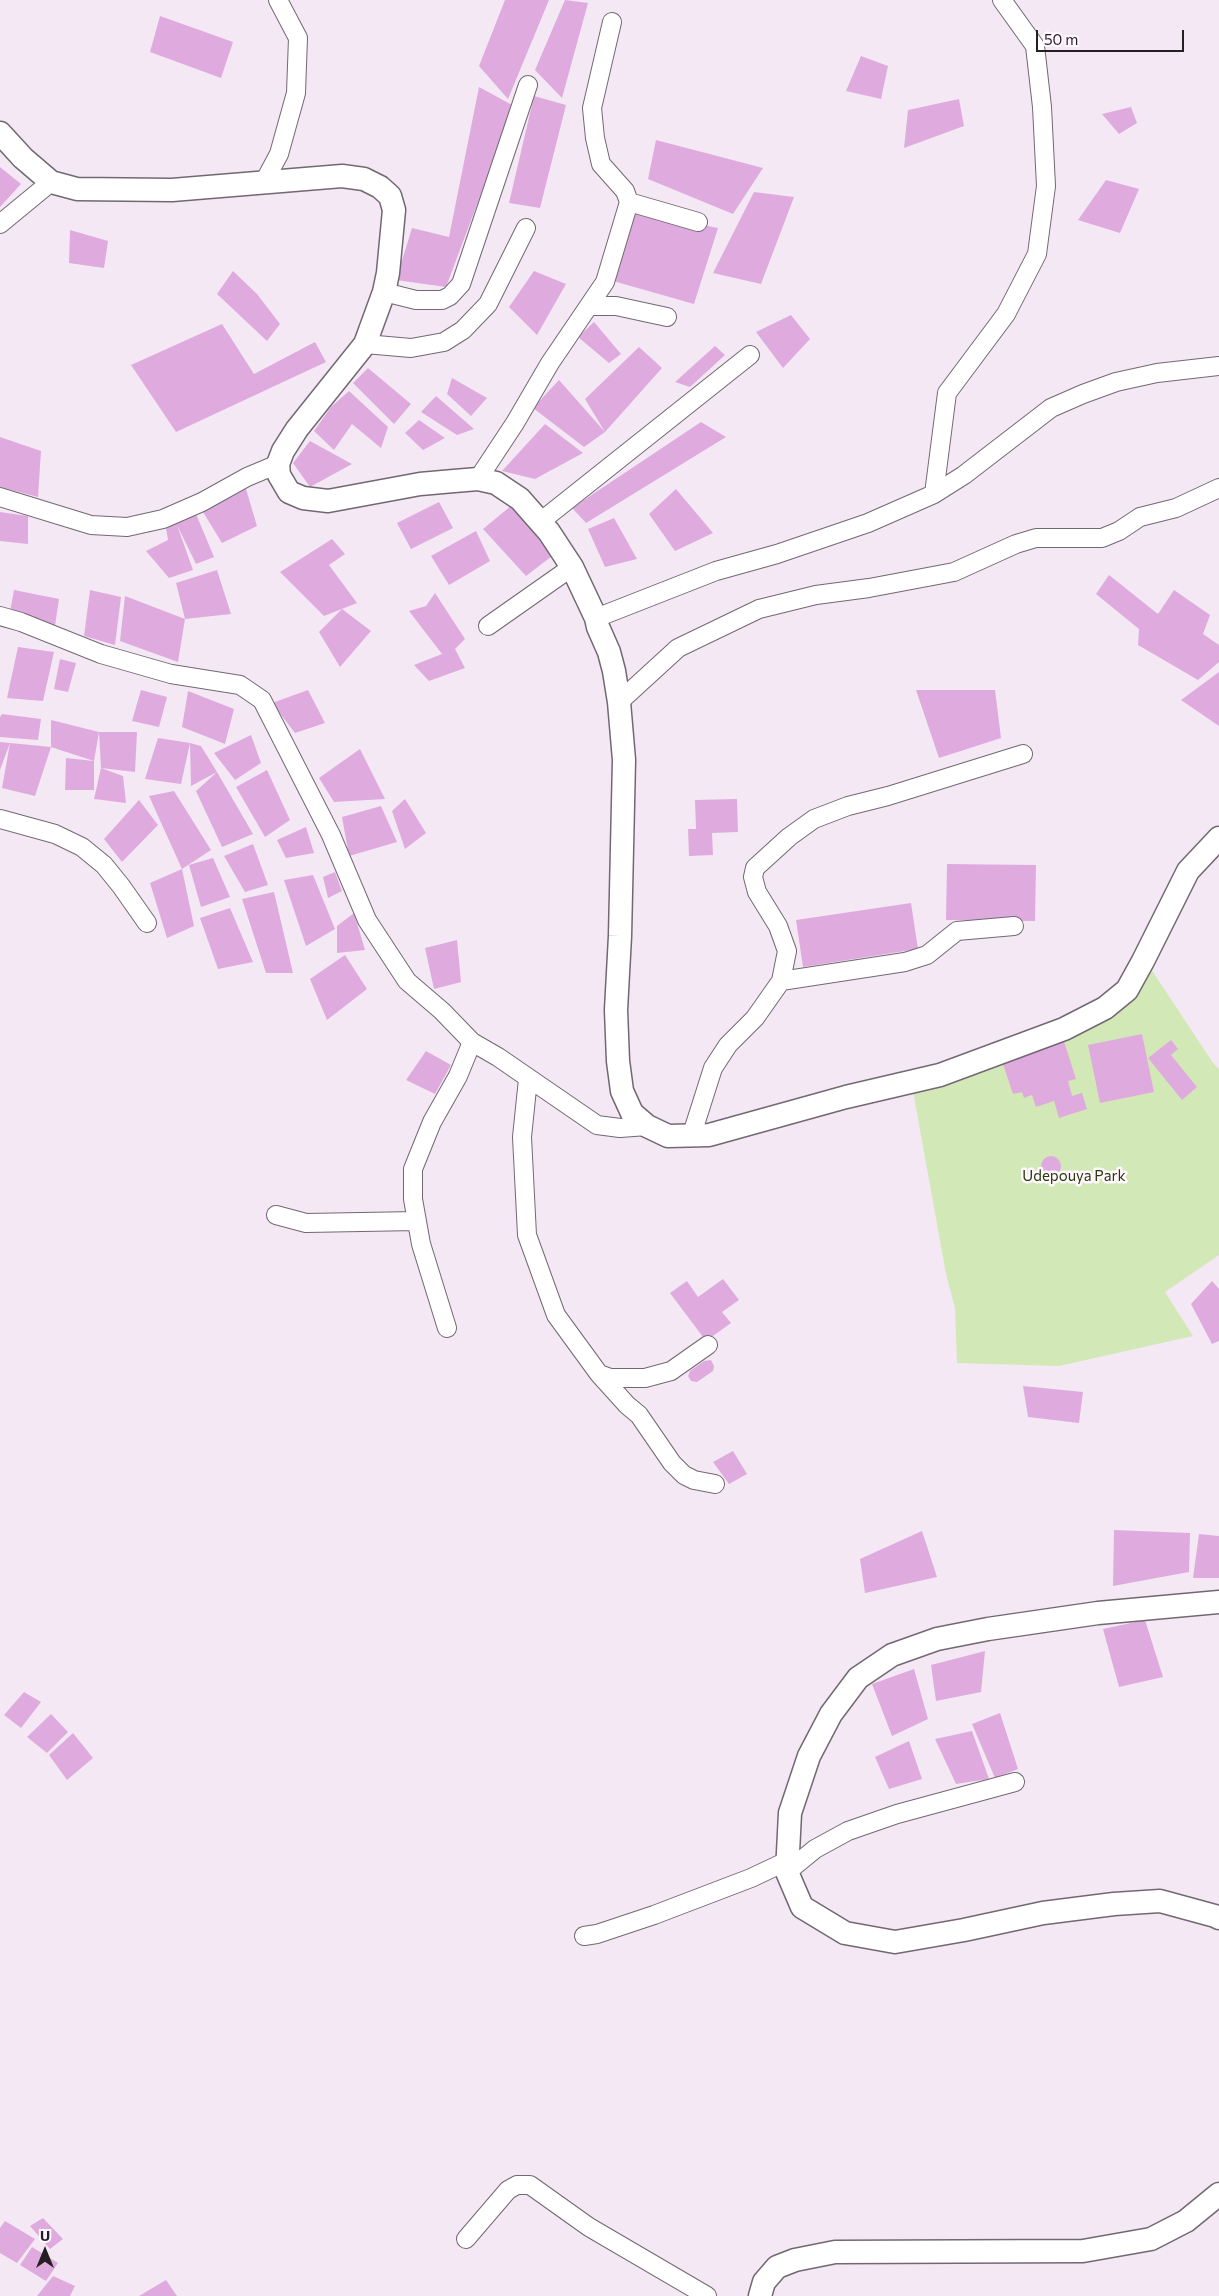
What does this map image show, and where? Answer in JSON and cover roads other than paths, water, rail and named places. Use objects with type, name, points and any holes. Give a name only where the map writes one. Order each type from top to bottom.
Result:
[{"type":"street","points":[[264,182],[279,154],[296,93],[298,38],[278,0]]},
{"type":"street","points":[[934,494],[947,393],[1006,314],[1037,254],[1046,186],[1042,107],[1035,46],[1002,0]]},
{"type":"street","points":[[478,479],[515,423],[550,363],[591,306],[605,282],[629,202],[625,191],[601,164],[595,138],[592,108],[612,22]]},
{"type":"street","points":[[384,292],[416,300],[442,300],[450,296],[461,284],[528,85]]},
{"type":"street","points":[[0,133],[23,158],[51,182],[77,189],[172,190],[342,176],[364,180],[380,187],[390,196],[394,210],[388,273],[384,292],[365,344],[297,429],[283,451],[278,464],[279,475],[289,492],[303,498],[328,501],[420,484],[478,479],[496,484],[520,499],[540,522],[572,567],[596,618],[614,671],[619,702],[624,760],[620,936],[616,1010],[618,1060],[622,1091],[632,1113],[646,1126],[668,1136],[709,1135],[846,1097],[940,1075],[1064,1029],[1105,1008],[1126,990],[1143,961],[1188,871],[1219,838]]},
{"type":"street","points":[[0,224],[51,182]]},
{"type":"street","points":[[629,202],[698,222]]},
{"type":"street","points":[[365,344],[411,348],[444,342],[463,330],[488,304],[526,228]]},
{"type":"street","points":[[591,306],[616,306],[667,317]]},
{"type":"street","points":[[540,522],[750,355]]},
{"type":"street","points":[[596,618],[716,571],[777,554],[868,523],[934,494],[964,475],[1051,408],[1067,401],[1116,382],[1149,374],[1219,366]]},
{"type":"street","points":[[0,497],[91,525],[128,527],[163,519],[202,502],[247,477],[278,464]]},
{"type":"street","points":[[619,702],[678,648],[706,632],[759,609],[816,595],[869,588],[954,572],[1016,544],[1036,538],[1102,538],[1119,531],[1140,517],[1176,508],[1219,488]]},
{"type":"street","points":[[488,626],[572,567]]},
{"type":"street","points":[[0,616],[119,659],[171,674],[240,685],[262,700],[331,835],[367,920],[390,958],[407,981],[442,1011],[472,1042],[498,1057],[597,1125],[620,1128],[646,1126]]},
{"type":"street","points":[[692,1134],[713,1068],[728,1045],[755,1018],[781,981],[787,951],[778,926],[757,892],[753,877],[756,868],[789,837],[814,818],[1022,754]]},
{"type":"street","points":[[0,819],[55,834],[82,847],[104,866],[148,923]]},
{"type":"street","points":[[781,981],[905,962],[927,955],[957,931],[1014,926]]},
{"type":"street","points":[[447,1328],[421,1244],[413,1198],[413,1169],[428,1130],[458,1076],[472,1042]]},
{"type":"street","points":[[528,1079],[522,1137],[527,1235],[556,1315],[599,1374],[626,1405],[639,1416],[672,1463],[684,1475],[694,1480],[715,1484]]},
{"type":"street","points":[[276,1215],[306,1223],[417,1221]]},
{"type":"street","points":[[599,1374],[610,1378],[645,1378],[671,1371],[708,1345]]},
{"type":"street","points":[[1219,1602],[1098,1613],[988,1629],[937,1639],[892,1655],[858,1678],[831,1714],[809,1756],[790,1813],[787,1866],[802,1907],[845,1933],[895,1942],[1043,1913],[1124,1903],[1160,1901],[1219,1918]]},
{"type":"street","points":[[584,1936],[597,1934],[654,1915],[787,1866],[848,1831],[897,1814],[1015,1782]]},
{"type":"street","points":[[466,2238],[508,2190],[517,2185],[530,2185],[589,2227],[706,2296]]},
{"type":"street","points":[[760,2296],[764,2282],[777,2267],[795,2260],[835,2252],[1082,2251],[1151,2239],[1186,2221],[1219,2194]]},
{"type":"park label","name":"Udepouya Park","points":[[1074,1176]]}]
